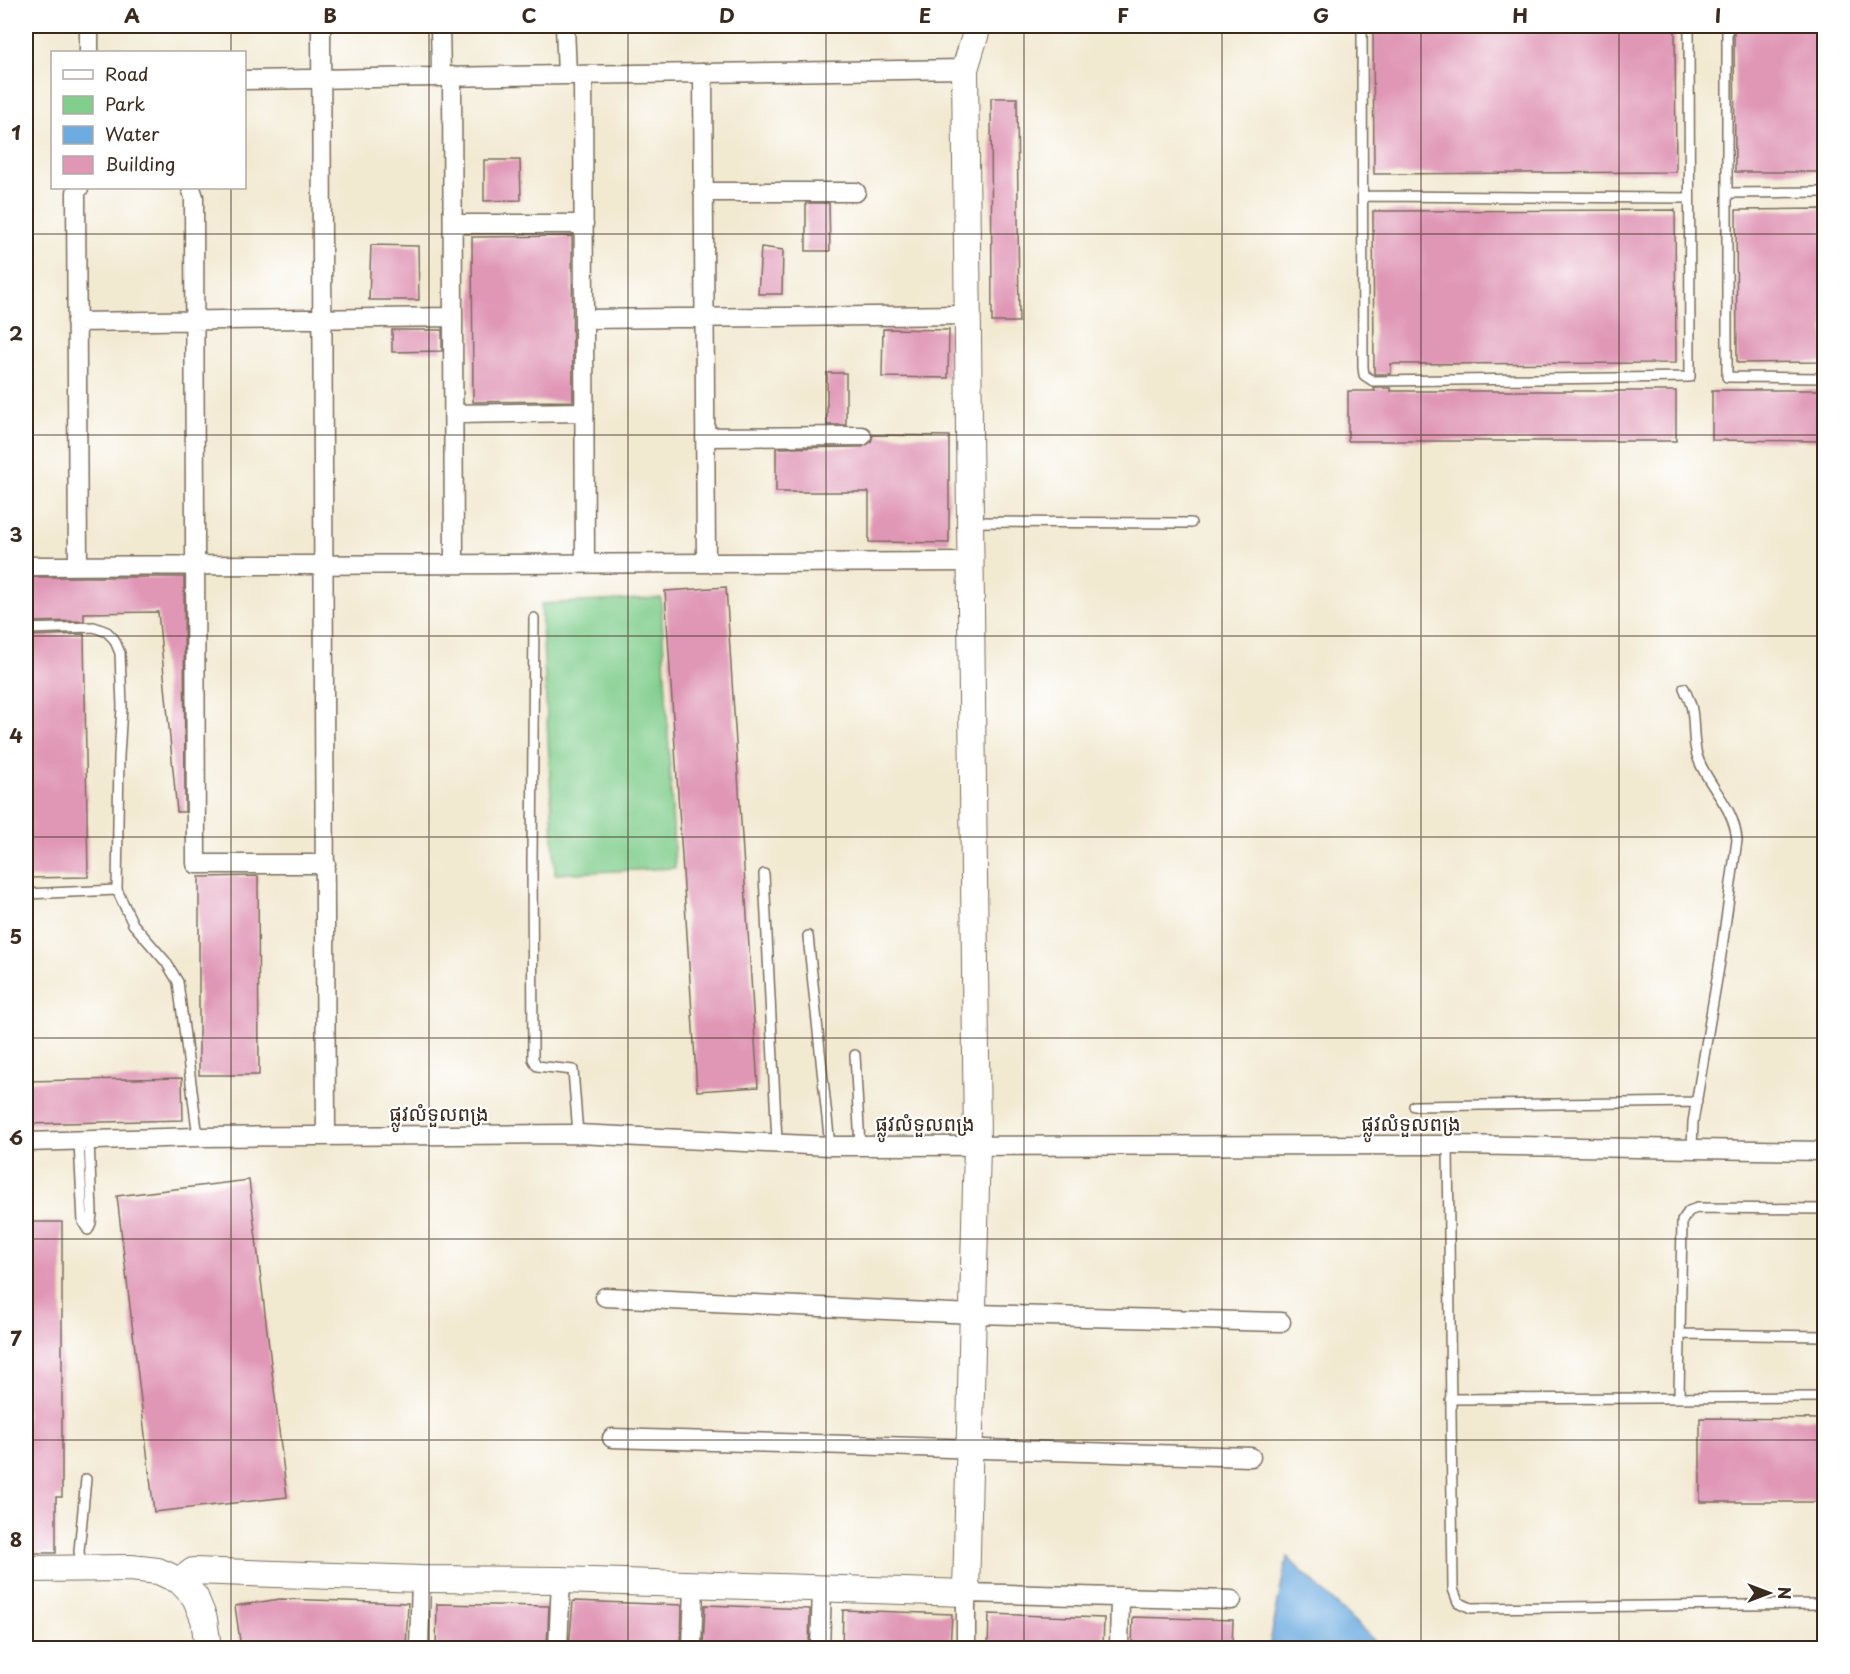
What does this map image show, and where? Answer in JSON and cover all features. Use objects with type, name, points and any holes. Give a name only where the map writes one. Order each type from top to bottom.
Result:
[{"type":"street","points":[[89,26],[89,51]]},
{"type":"street","points":[[321,26],[326,1136]]},
{"type":"street","points":[[440,26],[447,76],[453,224],[454,564]]},
{"type":"street","points":[[566,26],[575,75],[584,224],[585,563]]},
{"type":"street","points":[[966,1648],[977,1145],[966,69],[978,26]]},
{"type":"street","points":[[246,80],[966,69]]},
{"type":"street","points":[[703,73],[706,562]]},
{"type":"street","points":[[78,189],[76,192],[78,566]]},
{"type":"street","points":[[191,189],[194,197],[196,864],[326,864]]},
{"type":"street","points":[[703,192],[856,192]]},
{"type":"street","points":[[453,224],[584,224]]},
{"type":"street","points":[[584,319],[968,315]]},
{"type":"street","points":[[76,322],[453,317]]},
{"type":"street","points":[[454,414],[584,412]]},
{"type":"street","points":[[705,437],[862,436]]},
{"type":"street","points":[[26,566],[971,562]]},
{"type":"street","name":"ផ្លូវលំទួលពង្រ","points":[[26,1142],[198,1137],[578,1134],[830,1146],[1448,1145],[1824,1151]]},
{"type":"street","points":[[605,1297],[973,1314],[1281,1322]]},
{"type":"street","points":[[612,1438],[1251,1458]]},
{"type":"street","points":[[26,1569],[131,1568],[158,1571],[180,1581],[195,1597],[204,1618],[208,1648]]},
{"type":"street","points":[[180,1581],[193,1570],[421,1579],[561,1580],[1232,1600]]},
{"type":"street","points":[[419,1648],[421,1579]]},
{"type":"street","points":[[558,1648],[561,1580]]},
{"type":"street","points":[[692,1648],[694,1585]]},
{"type":"street","points":[[820,1648],[822,1589]]},
{"type":"street","points":[[1119,1648],[1120,1597]]},
{"type":"lane","points":[[1362,26],[1363,368],[1364,375],[1373,381],[1690,377],[1689,26]]},
{"type":"lane","points":[[1727,26],[1727,377],[1824,378]]},
{"type":"lane","points":[[1727,193],[1824,192]]},
{"type":"lane","points":[[1363,196],[1689,198]]},
{"type":"lane","points":[[971,522],[1191,523]]},
{"type":"lane","points":[[534,618],[533,1059],[537,1066],[573,1070],[578,1134]]},
{"type":"lane","points":[[26,630],[94,627],[107,632],[114,639],[120,653],[122,707],[117,890],[133,924],[166,962],[178,982],[198,1137]]},
{"type":"lane","points":[[1684,688],[1692,709],[1695,747],[1699,761],[1736,825],[1737,840],[1697,1102],[1692,1149]]},
{"type":"lane","points":[[764,874],[777,1142]]},
{"type":"lane","points":[[26,894],[117,890]]},
{"type":"lane","points":[[808,936],[830,1146]]},
{"type":"lane","points":[[855,1055],[860,1146]]},
{"type":"lane","points":[[1414,1106],[1697,1102]]},
{"type":"lane","points":[[84,1141],[92,1213],[92,1223],[88,1230],[83,1222],[84,1141]]},
{"type":"lane","points":[[1448,1145],[1453,1589],[1458,1602],[1470,1608],[1824,1604]]},
{"type":"lane","points":[[1679,1397],[1682,1221],[1689,1211],[1697,1208],[1824,1209]]},
{"type":"lane","points":[[1680,1334],[1824,1336]]},
{"type":"lane","points":[[1450,1399],[1824,1397]]},
{"type":"lane","points":[[81,1569],[79,1551],[86,1479]]},
{"type":"green space","points":[[661,598],[675,868],[555,874],[541,604]]},
{"type":"water","points":[[1287,1557],[1382,1648],[1269,1648]]},
{"type":"building","points":[[1373,26],[1675,26],[1676,172],[1374,174]]},
{"type":"building","points":[[1734,26],[1824,26],[1824,172],[1735,172]]},
{"type":"building","points":[[991,98],[1017,98],[1019,322],[992,322]]},
{"type":"building","points":[[484,160],[520,160],[521,200],[484,201]]},
{"type":"building","points":[[806,203],[829,203],[830,251],[806,251]]},
{"type":"building","points":[[1824,209],[1824,362],[1737,363],[1736,210]]},
{"type":"building","points":[[1675,210],[1676,363],[1391,364],[1391,374],[1374,374],[1373,211]]},
{"type":"building","points":[[572,236],[573,401],[473,402],[472,237]]},
{"type":"building","points":[[371,245],[418,246],[419,300],[369,300]]},
{"type":"building","points":[[761,247],[783,250],[782,294],[758,294]]},
{"type":"building","points":[[883,329],[949,330],[948,378],[882,377]]},
{"type":"building","points":[[392,330],[442,330],[442,351],[392,352]]},
{"type":"building","points":[[827,373],[846,373],[846,425],[827,425]]},
{"type":"building","points":[[1374,388],[1391,388],[1391,391],[1676,391],[1676,441],[1348,441],[1348,391],[1375,391]]},
{"type":"building","points":[[1712,390],[1824,390],[1824,441],[1712,440]]},
{"type":"building","points":[[873,435],[949,436],[949,543],[869,542],[869,492],[776,492],[776,448],[862,447],[871,442]]},
{"type":"building","points":[[26,577],[184,577],[185,812],[177,812],[158,612],[84,613],[84,621],[26,622]]},
{"type":"building","points":[[726,587],[758,1087],[697,1091],[665,591]]},
{"type":"building","points":[[84,634],[88,877],[26,878],[26,636]]},
{"type":"building","points":[[258,876],[259,1075],[199,1075],[199,877]]},
{"type":"building","points":[[182,1078],[183,1120],[26,1124],[26,1081]]},
{"type":"building","points":[[249,1180],[287,1497],[154,1512],[117,1196]]},
{"type":"building","points":[[26,1222],[62,1222],[62,1497],[56,1497],[56,1553],[26,1553]]},
{"type":"building","points":[[1700,1418],[1824,1419],[1824,1502],[1700,1502]]},
{"type":"building","points":[[280,1599],[408,1603],[406,1648],[241,1648],[235,1606]]},
{"type":"building","points":[[573,1601],[682,1605],[681,1648],[569,1648]]},
{"type":"building","points":[[437,1604],[549,1606],[547,1648],[436,1648]]},
{"type":"building","points":[[705,1605],[810,1609],[809,1648],[703,1648]]},
{"type":"building","points":[[843,1610],[952,1614],[950,1648],[842,1648]]},
{"type":"building","points":[[989,1614],[1104,1618],[1103,1648],[988,1648]]},
{"type":"building","points":[[1133,1617],[1233,1620],[1232,1648],[1132,1648]]}]
